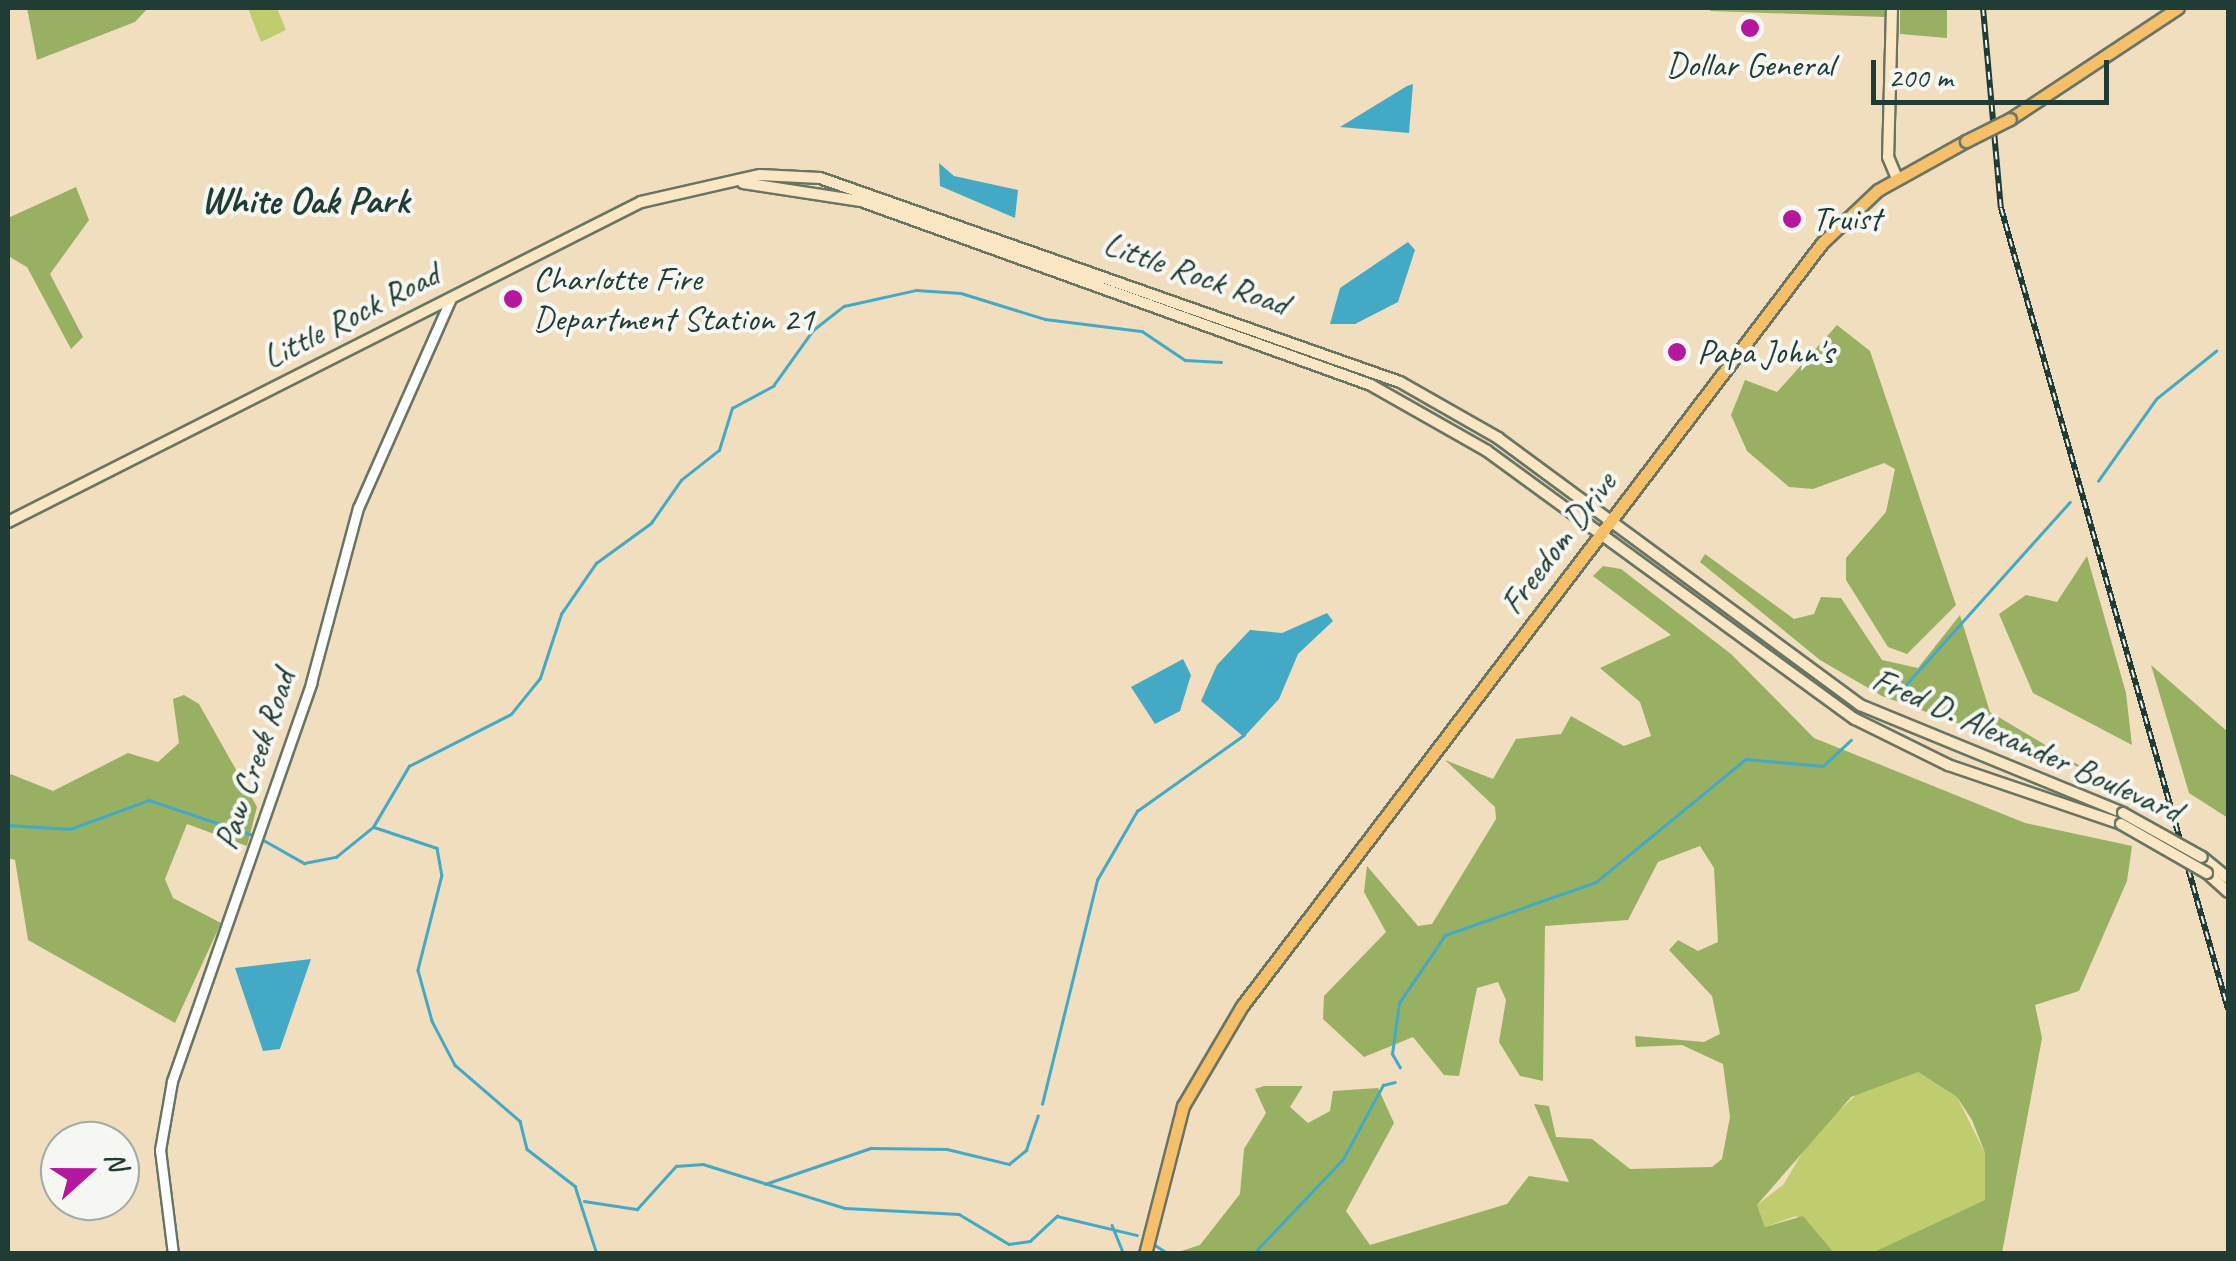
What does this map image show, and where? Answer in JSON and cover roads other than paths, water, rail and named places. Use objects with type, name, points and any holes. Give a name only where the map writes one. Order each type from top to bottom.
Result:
[{"type":"main road","points":[[1892,8],[1888,157],[1896,178]]},
{"type":"main road","name":"Freedom Drive","points":[[1145,1254],[1178,1120],[1211,1050],[1822,243],[1896,178],[2010,119],[2178,8]]},
{"type":"main road","name":"Little Rock Road","points":[[8,522],[641,202],[726,181],[780,174],[860,186],[1348,357],[1475,423],[1609,521]]},
{"type":"main road","name":"Little Rock Road","points":[[726,181],[861,200],[1321,363],[1456,430],[1599,535]]},
{"type":"main road","name":"Fred D. Alexander Boulevard","points":[[1609,521],[1860,706],[2122,819],[2202,857],[2228,878]]},
{"type":"main road","name":"Fred D. Alexander Boulevard","points":[[1599,535],[1855,720],[1975,775],[2122,819],[2207,873],[2228,892]]},
{"type":"street","name":"Paw Creek Road","points":[[173,1254],[165,1112],[256,848],[358,508],[453,295]]},
{"type":"water","points":[[1413,84],[1409,133],[1340,127],[1407,86]]},
{"type":"water","points":[[939,163],[954,176],[1018,190],[1015,218],[940,186]]},
{"type":"water","points":[[1408,242],[1415,250],[1398,302],[1355,324],[1330,324],[1340,288]]},
{"type":"water","points":[[1327,613],[1333,621],[1298,654],[1279,699],[1244,737],[1201,701],[1217,665],[1250,630],[1282,633]]},
{"type":"water","points":[[1183,659],[1191,675],[1180,711],[1155,724],[1131,687]]},
{"type":"water","points":[[311,959],[280,1049],[263,1051],[235,968]]},
{"type":"waterway","points":[[260,838],[304,863],[336,857],[373,827],[409,766],[511,714],[540,678],[561,614],[596,563],[651,523],[681,480],[719,450],[732,408],[773,386],[813,330],[844,306],[916,290],[961,293],[1045,319],[1142,331],[1185,360],[1221,362]]},
{"type":"waterway","points":[[2098,481],[2156,399],[2216,351]]},
{"type":"waterway","points":[[1902,689],[2070,502]]},
{"type":"waterway","points":[[1042,1104],[1097,880],[1137,811],[1244,735]]},
{"type":"waterway","points":[[1400,1068],[1392,1054],[1399,1003],[1445,935],[1596,882],[1746,759],[1823,766],[1851,740]]},
{"type":"waterway","points":[[8,825],[70,829],[149,800],[253,835]]},
{"type":"waterway","points":[[374,827],[437,848],[442,875],[418,970],[432,1021],[455,1065],[520,1121],[527,1149],[575,1186],[597,1254]]},
{"type":"waterway","points":[[1253,1254],[1343,1159],[1383,1085],[1395,1082]]},
{"type":"waterway","points":[[765,1184],[871,1148],[947,1149],[1009,1164],[1026,1150],[1038,1116]]},
{"type":"waterway","points":[[584,1201],[637,1209],[676,1166],[703,1164],[845,1208],[959,1214],[1009,1244],[1030,1241],[1057,1216],[1137,1235]]},
{"type":"waterway","points":[[1112,1225],[1124,1254]]},
{"type":"waterway","points":[[1155,1245],[1169,1254]]},
{"type":"railway","points":[[1983,8],[2001,208],[2228,1009]]},
{"type":"place","name":"Dollar General","points":[[1750,28]]},
{"type":"place","name":"Truist","points":[[1792,219]]},
{"type":"place","name":"Charlotte Fire Department Station 21","points":[[513,299]]},
{"type":"place","name":"Papa John's","points":[[1677,352]]},
{"type":"district","name":"White Oak Park","points":[[305,201]]}]
